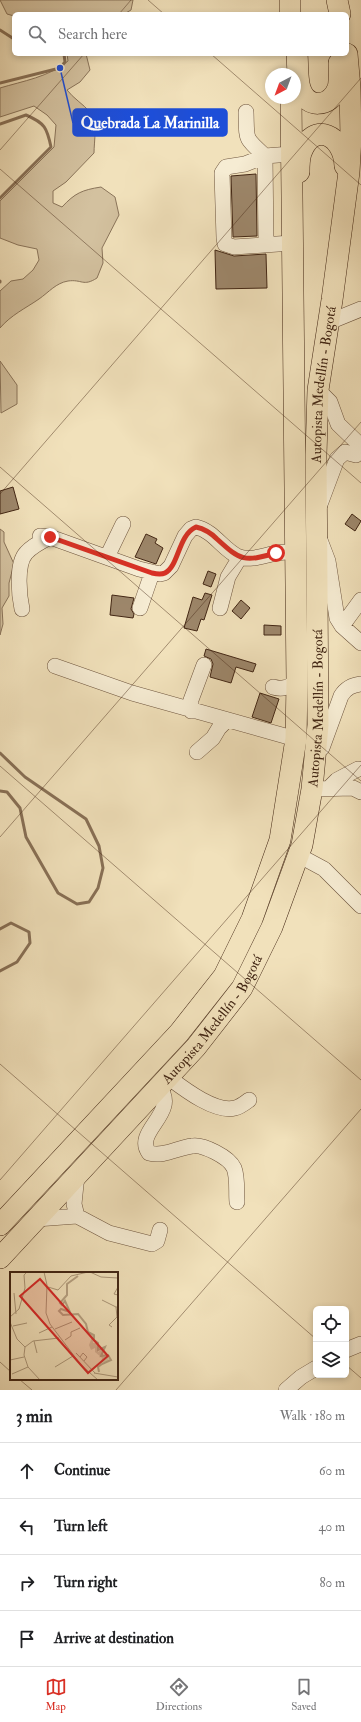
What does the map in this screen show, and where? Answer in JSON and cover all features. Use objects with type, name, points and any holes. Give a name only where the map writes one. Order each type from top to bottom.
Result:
[{"type":"highway","points":[[290,0],[290,12]]},
{"type":"highway","points":[[337,0],[340,12]]},
{"type":"highway","points":[[290,56],[290,68]]},
{"type":"highway","points":[[297,56],[300,89],[306,98],[314,103],[323,104],[331,99],[338,88],[338,56]]},
{"type":"highway","name":"Autopista Medellín - Bogotá","points":[[0,1258],[196,1047],[242,988],[272,927],[302,845],[320,789],[315,764],[318,685],[318,390],[346,205],[351,138],[350,88],[347,56]]},
{"type":"highway","name":"Autopista Medellín - Bogotá","points":[[0,1225],[179,1033],[224,976],[252,919],[280,840],[296,739],[297,682],[291,104]]},
{"type":"highway","points":[[292,220],[299,184],[301,152],[308,141],[316,135],[331,137],[339,143],[345,155],[346,205]]},
{"type":"street","points":[[246,112],[247,137],[251,144],[265,156],[266,245]]},
{"type":"street","points":[[291,154],[265,156],[245,164],[226,167],[222,173],[225,244],[234,247],[292,243]]},
{"type":"street","points":[[329,322],[361,308]]},
{"type":"street","points":[[318,390],[330,402],[338,424],[359,453]]},
{"type":"street","points":[[317,420],[359,453]]},
{"type":"street","points":[[317,511],[337,459],[345,452],[359,453]]},
{"type":"street","points":[[107,557],[123,524]]},
{"type":"street","points":[[22,609],[19,577],[22,558],[45,536],[152,573],[164,573],[168,570],[186,536],[191,529],[196,527],[205,530],[234,554],[240,557],[254,558],[276,553],[295,551]]},
{"type":"street","points":[[317,532],[328,561],[334,611],[342,626],[361,643]]},
{"type":"street","points":[[220,608],[228,577],[240,557]]},
{"type":"street","points":[[140,608],[152,573]]},
{"type":"street","points":[[342,626],[361,600]]},
{"type":"street","points":[[191,711],[192,700],[204,665]]},
{"type":"street","points":[[55,666],[84,672],[132,693],[191,711],[296,739]]},
{"type":"street","points":[[273,687],[280,689],[286,688],[297,682]]},
{"type":"street","points":[[315,764],[341,696],[345,690],[361,684]]},
{"type":"street","points":[[196,752],[213,738],[219,728],[227,720]]},
{"type":"street","points":[[320,789],[358,769]]},
{"type":"street","points":[[320,789],[358,788]]},
{"type":"street","points":[[298,855],[324,869],[361,906]]},
{"type":"street","points":[[237,1202],[234,1170],[232,1164],[219,1155],[204,1147],[192,1146],[158,1155],[149,1154],[146,1148],[145,1140],[162,1113],[165,1104],[161,1090],[164,1082],[208,1104],[228,1109],[236,1108],[248,1100]]},
{"type":"street","points":[[77,1175],[74,1204],[77,1216]]},
{"type":"street","points":[[36,1219],[77,1216],[109,1233],[146,1244],[152,1244],[157,1241],[160,1230]]},
{"type":"street","points":[[349,1349],[361,1344]]},
{"type":"street","points":[[286,1390],[301,1377],[313,1370]]},
{"type":"shaded area","points":[[0,0],[133,0],[131,10],[128,12],[12,12],[12,15],[7,14]]},
{"type":"shaded area","points":[[67,56],[86,56],[90,70],[80,82],[67,90],[90,112],[92,116],[95,127],[94,153],[66,182],[53,191],[53,203],[62,207],[71,198],[79,193],[89,189],[101,187],[115,197],[119,215],[102,248],[103,263],[97,278],[89,282],[68,281],[60,284],[14,315],[0,328],[0,291],[11,281],[23,279],[33,270],[39,260],[37,249],[18,245],[0,238],[0,201],[54,147],[56,125],[47,115],[34,106],[0,117],[0,88],[44,75],[68,61]]},
{"type":"shaded area","points":[[0,361],[17,385],[17,404],[1,413]]},
{"type":"shaded area","points":[[0,529],[4,532],[4,542],[14,564],[9,583],[9,596],[2,608],[3,624],[0,635]]},
{"type":"building","points":[[256,174],[257,236],[233,237],[231,176]]},
{"type":"building","points":[[215,250],[234,256],[266,254],[267,288],[216,289]]},
{"type":"building","points":[[13,487],[19,509],[0,514],[0,491]]},
{"type":"building","points":[[352,514],[361,521],[355,531],[345,524]]},
{"type":"building","points":[[146,534],[157,539],[155,543],[163,548],[156,564],[135,557]]},
{"type":"building","points":[[208,571],[216,574],[211,587],[203,584]]},
{"type":"building","points":[[205,593],[212,595],[204,620],[201,619],[197,631],[184,628],[193,597],[202,600]]},
{"type":"building","points":[[112,595],[134,598],[131,609],[134,614],[133,618],[110,615]]},
{"type":"building","points":[[241,600],[250,608],[241,619],[232,611]]},
{"type":"building","points":[[264,625],[281,626],[281,635],[264,635]]},
{"type":"building","points":[[206,649],[256,664],[253,672],[236,667],[231,683],[210,677],[213,664],[211,659],[204,656]]},
{"type":"building","points":[[260,693],[279,699],[271,723],[252,717]]},
{"type":"waterway","points":[[0,30],[12,38]]},
{"type":"waterway","points":[[0,83],[60,68],[65,62],[64,56]]},
{"type":"waterway","points":[[0,124],[26,115],[44,127],[51,147],[0,198]]},
{"type":"waterway","points":[[0,753],[25,777],[86,819],[99,846],[103,868],[98,888],[89,902],[77,904],[58,893],[26,837],[20,808],[7,792],[0,791]]},
{"type":"waterway","points":[[0,929],[11,923],[29,932],[30,943],[17,962],[0,971]]},
{"type":"place","name":"Quebrada La Marinilla","points":[[60,68]]},
{"type":"route","points":[[50,537],[139,569],[160,574],[168,570],[186,536],[191,529],[196,527],[205,530],[234,554],[240,557],[263,557],[276,553]]}]
